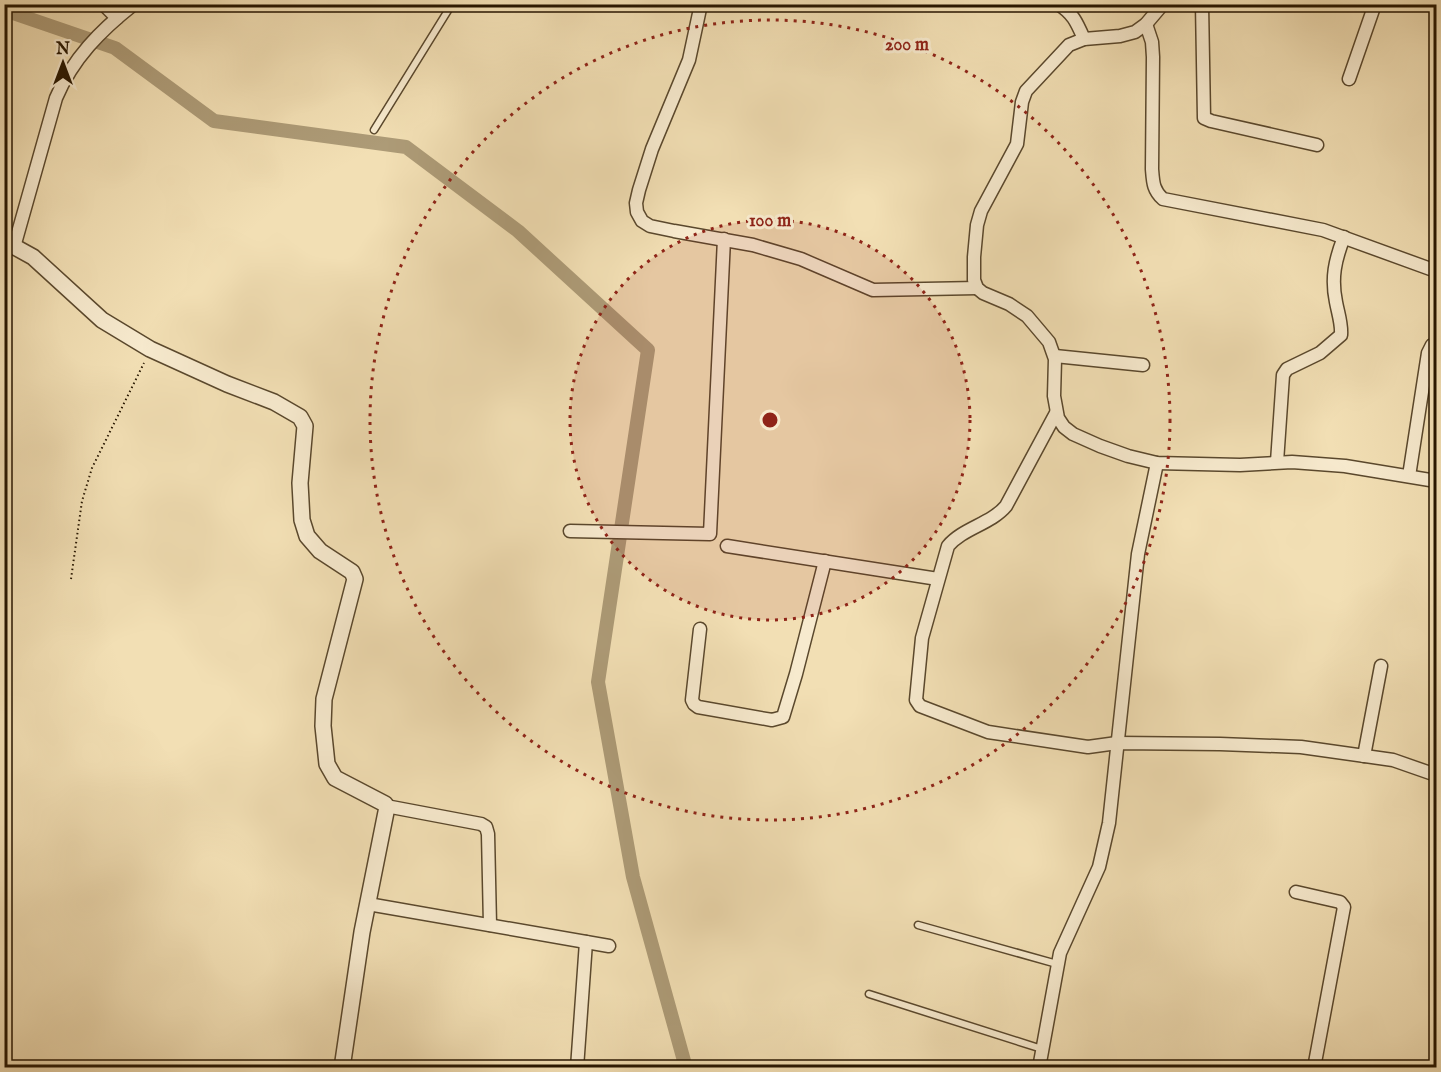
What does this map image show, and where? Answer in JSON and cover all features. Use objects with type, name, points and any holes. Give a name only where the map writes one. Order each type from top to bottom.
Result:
[{"type":"street","points":[[103,4],[117,18]]},
{"type":"street","points":[[134,4],[105,27],[79,57],[65,78],[56,98],[10,244],[33,257],[102,320],[150,349],[227,384],[274,402],[300,417],[304,426],[300,483],[302,520],[307,536],[320,552],[352,572],[355,579],[324,699],[323,726],[327,764],[335,778],[386,806],[481,824],[486,827],[489,834],[490,925]]},
{"type":"street","points":[[701,4],[689,60],[652,149],[636,203],[637,212],[642,221],[650,226],[753,245],[801,259],[873,290],[978,288]]},
{"type":"street","points":[[1058,4],[1069,11],[1084,39]]},
{"type":"street","points":[[1163,4],[1146,24],[1135,32],[1120,36],[1084,39],[1069,45],[1026,91],[1022,102],[1017,144],[981,212],[977,225],[974,280],[978,288],[983,293],[1009,304],[1028,316],[1049,342],[1054,356],[1056,413],[1064,427],[1073,434],[1109,450],[1156,463],[1240,465],[1277,462],[1345,466],[1437,481]]},
{"type":"street","points":[[1202,4],[1204,118],[1317,144]]},
{"type":"street","points":[[1349,79],[1375,4]]},
{"type":"street","points":[[1146,24],[1154,57],[1153,184],[1163,199],[1323,230],[1437,271]]},
{"type":"street","points":[[1277,462],[1284,371],[1320,352],[1341,335],[1333,284],[1334,266],[1344,237]]},
{"type":"street","points":[[570,531],[710,534],[724,239]]},
{"type":"street","points":[[1408,476],[1428,353],[1432,345],[1437,344]]},
{"type":"street","points":[[1054,356],[1143,365]]},
{"type":"street","points":[[1056,413],[1006,506],[999,513],[949,544],[921,645],[916,700],[920,706],[988,732],[1089,747],[1118,743],[1281,746],[1401,762],[1437,775]]},
{"type":"street","points":[[1039,1068],[1057,964],[1063,945],[1101,859],[1109,823],[1138,554],[1156,463]]},
{"type":"street","points":[[727,546],[938,579]]},
{"type":"street","points":[[700,629],[692,700],[694,704],[698,707],[772,720],[780,719],[783,717],[796,674],[825,561]]},
{"type":"street","points":[[1364,756],[1381,666]]},
{"type":"street","points":[[342,1068],[368,904],[387,811],[386,806]]},
{"type":"street","points":[[1296,892],[1340,902],[1344,907],[1314,1068]]},
{"type":"street","points":[[368,904],[609,946]]},
{"type":"street","points":[[577,1068],[586,942]]},
{"type":"lane","points":[[374,130],[452,4]]},
{"type":"lane","points":[[918,925],[1057,964]]},
{"type":"lane","points":[[868,994],[1042,1049]]},
{"type":"path","points":[[71,579],[82,501],[92,468],[150,349]]},
{"type":"waterway","points":[[4,10],[115,48],[214,121],[406,147],[518,231],[648,350],[598,682],[633,877],[686,1068]]}]
